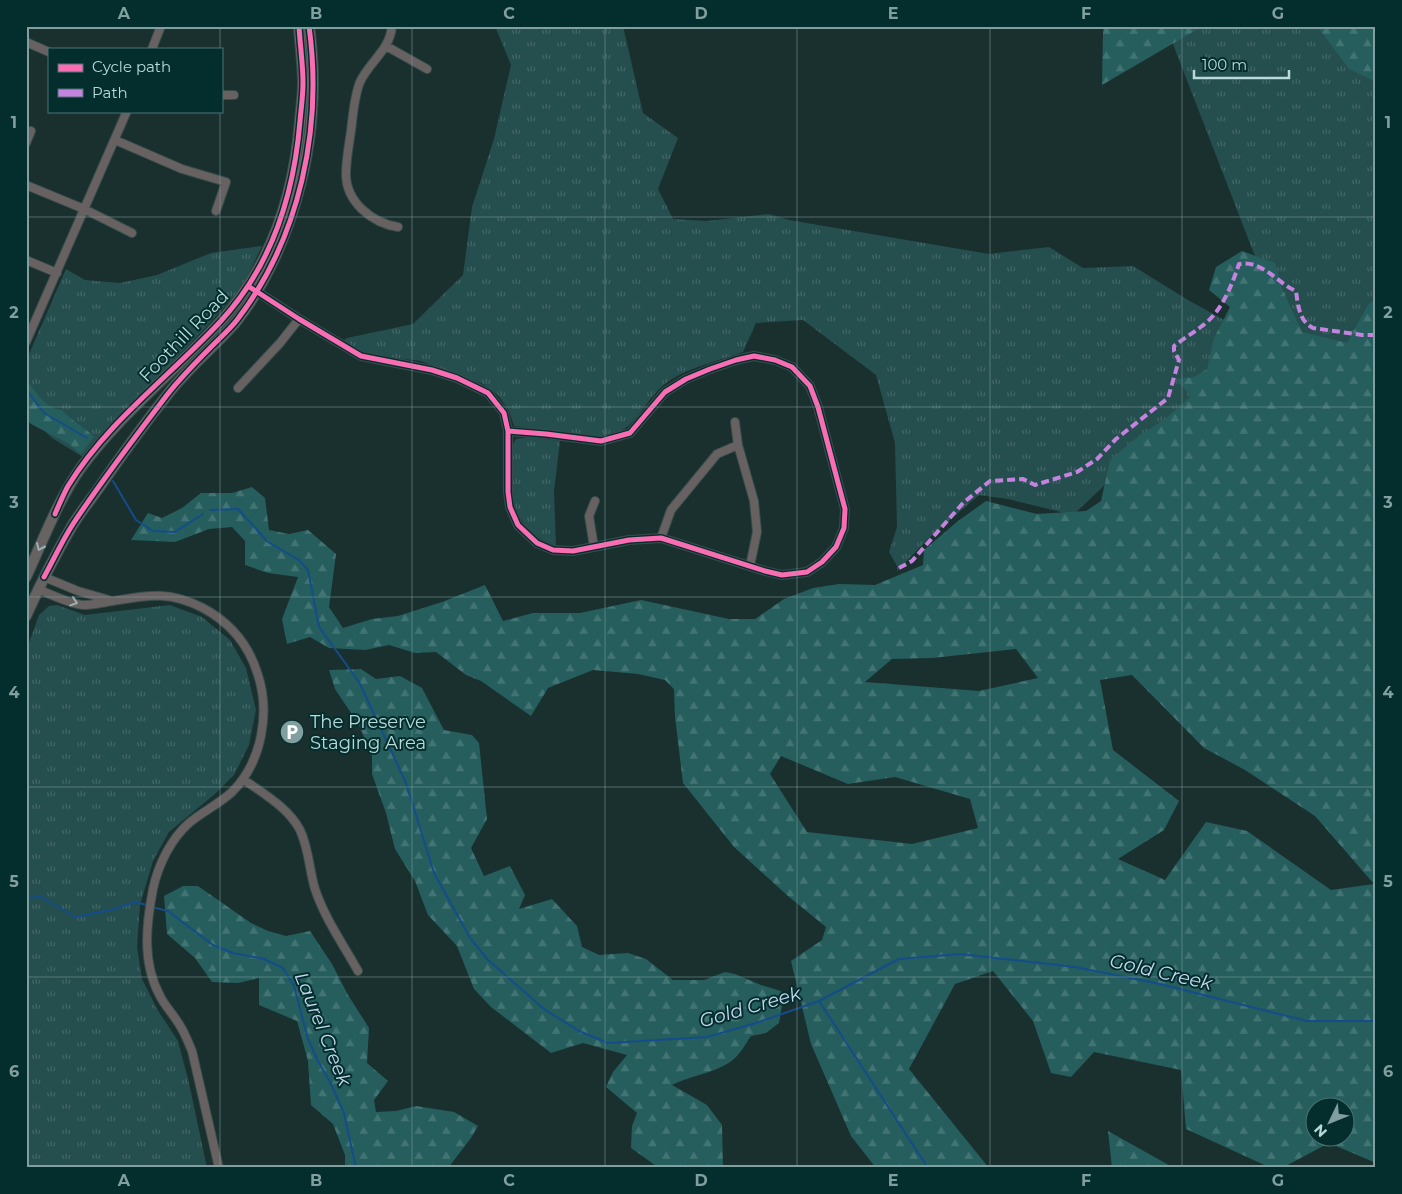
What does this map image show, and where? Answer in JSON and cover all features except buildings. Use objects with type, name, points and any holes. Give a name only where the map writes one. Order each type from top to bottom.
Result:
[{"type":"main road","name":"Foothill Road","points":[[27,572],[68,487],[81,468],[104,439],[220,322],[248,286],[270,244],[281,215],[293,173],[298,142],[303,84],[299,26]]},
{"type":"main road","name":"Foothill Road","points":[[26,616],[44,577],[73,524],[150,418],[191,367],[235,323],[257,292],[272,263],[291,220],[303,176],[312,112],[313,52],[309,26]]},
{"type":"main road","points":[[27,572],[44,577]]},
{"type":"main road","points":[[26,584],[38,589]]},
{"type":"street","points":[[152,48],[161,26]]},
{"type":"street","points":[[392,26],[391,37],[386,46],[372,62],[360,83],[356,96],[346,174],[350,192],[364,211],[385,225],[398,227]]},
{"type":"street","points":[[26,42],[48,52]]},
{"type":"street","points":[[386,46],[427,69]]},
{"type":"street","points":[[222,95],[234,95]]},
{"type":"street","points":[[27,339],[116,140],[127,112]]},
{"type":"street","points":[[26,143],[31,131]]},
{"type":"street","points":[[116,140],[182,169],[226,182],[216,211]]},
{"type":"street","points":[[26,185],[84,209],[132,233]]},
{"type":"street","points":[[26,260],[57,273]]},
{"type":"street","points":[[248,286],[298,319],[361,356],[432,370],[457,378],[488,394],[504,413],[508,431],[508,492],[510,507],[518,525],[537,543],[553,550],[573,551],[629,540],[661,538],[782,575],[807,572],[822,562],[836,547],[844,528],[845,510],[818,407],[810,386],[792,367],[775,360],[754,356],[736,360],[686,379],[666,392],[630,433],[601,441],[508,431]]},
{"type":"street","points":[[238,388],[280,343],[298,319]]},
{"type":"street","points":[[734,422],[738,445],[754,501],[758,532],[750,566]]},
{"type":"street","points":[[661,538],[671,510],[717,454],[738,445]]},
{"type":"street","points":[[594,547],[589,516],[595,500]]},
{"type":"street","points":[[44,577],[78,591],[111,601]]},
{"type":"street","points":[[38,589],[84,605],[162,594],[184,600],[215,615],[245,644],[261,683],[264,726],[257,751],[243,778],[220,802],[189,823],[177,837],[162,863],[153,888],[148,927],[148,963],[152,978],[160,996],[179,1023],[189,1045],[219,1168]]},
{"type":"street","points":[[243,778],[288,814],[299,829],[308,852],[315,887],[326,918],[358,971]]},
{"type":"green space","points":[[495,26],[623,26],[643,113],[678,138],[658,189],[673,219],[707,221],[769,214],[789,220],[989,254],[1049,247],[1083,268],[1133,266],[1226,321],[1207,402],[1143,449],[1073,515],[1008,499],[979,495],[929,538],[897,571],[897,566],[889,552],[897,527],[895,443],[876,375],[803,320],[756,323],[743,352],[692,369],[673,379],[657,391],[625,428],[617,433],[606,436],[514,426],[509,411],[498,395],[483,384],[421,361],[372,355],[356,349],[343,341],[347,338],[413,324],[463,275],[472,207],[494,139],[511,65]]},
{"type":"green space","points":[[1104,26],[1203,26],[1102,85]]},
{"type":"green space","points":[[1166,26],[1376,26],[1376,560],[1369,551]]},
{"type":"green space","points":[[1317,26],[1376,26],[1376,82],[1349,69]]},
{"type":"green space","points":[[262,246],[246,279],[235,295],[98,438],[83,457],[52,438],[26,413],[26,361],[66,269],[85,280],[120,283],[157,275],[211,253]]},
{"type":"green space","points":[[1242,251],[1275,263],[1283,291],[1302,332],[1347,343],[1368,305],[1376,298],[1376,1163],[1336,1146],[1354,1146],[1354,1096],[1304,1096],[1304,1146],[1323,1146],[1282,1168],[1271,1168],[1186,1129],[1181,1070],[1094,1052],[1071,1077],[1051,1073],[1033,1021],[993,971],[955,984],[909,1069],[989,1168],[876,1168],[851,1136],[811,1044],[791,961],[822,940],[826,927],[788,896],[734,847],[683,783],[675,717],[674,689],[665,680],[638,674],[593,670],[548,688],[531,716],[481,681],[466,675],[436,652],[415,653],[389,645],[365,650],[329,648],[310,637],[287,644],[282,619],[298,577],[268,573],[245,565],[245,541],[232,527],[209,529],[175,542],[131,540],[148,513],[162,518],[182,508],[201,493],[232,493],[252,487],[265,498],[269,530],[289,534],[308,530],[336,554],[329,607],[343,628],[372,619],[398,616],[442,602],[485,585],[503,621],[533,613],[580,613],[641,600],[729,619],[755,619],[784,599],[813,588],[839,584],[875,585],[923,565],[924,550],[958,521],[986,501],[1037,514],[1086,511],[1101,501],[1110,460],[1140,435],[1164,420],[1191,396],[1176,379],[1194,377],[1207,369],[1214,338],[1230,307],[1209,290],[1216,267]],"holes":[[[1016,649],[1038,678],[979,691],[865,682],[892,659],[932,658]],[[1132,675],[1204,748],[1245,770],[1315,816],[1374,884],[1331,890],[1247,831],[1206,822],[1165,880],[1118,859],[1164,830],[1179,801],[1113,750],[1100,680]],[[781,756],[848,784],[895,777],[970,799],[978,828],[912,844],[807,832],[770,774]]]},
{"type":"green space","points":[[26,381],[46,403],[62,410],[94,437],[81,454],[69,444],[31,424],[26,419]]},
{"type":"green space","points":[[529,437],[560,441],[554,491],[556,546],[540,538],[527,528],[519,515],[513,497],[513,444],[516,439]]},
{"type":"green space","points":[[57,605],[85,615],[170,605],[202,617],[230,640],[246,668],[256,710],[249,745],[234,775],[216,793],[169,832],[153,861],[140,905],[137,947],[142,979],[157,1009],[178,1041],[207,1168],[26,1168],[26,651],[39,615],[49,606]]},
{"type":"green space","points":[[361,669],[376,679],[400,676],[422,688],[444,730],[472,735],[479,743],[487,819],[471,848],[484,876],[510,866],[525,895],[519,909],[552,899],[577,926],[582,947],[599,955],[628,953],[646,959],[673,980],[704,980],[725,972],[781,991],[783,1000],[779,1023],[766,1033],[751,1036],[739,1054],[727,1064],[672,1085],[707,1105],[722,1125],[723,1168],[659,1168],[631,1148],[632,1126],[637,1113],[606,1087],[613,1072],[627,1055],[583,1043],[551,1053],[491,1007],[474,989],[457,946],[428,915],[415,881],[395,849],[386,813],[372,774],[372,756],[359,725],[335,689],[329,670]]},
{"type":"green space","points":[[183,886],[198,886],[251,923],[268,931],[286,936],[310,931],[332,964],[348,995],[369,1028],[367,1063],[388,1081],[374,1100],[376,1112],[396,1111],[416,1106],[454,1112],[478,1126],[448,1168],[345,1168],[345,1155],[333,1124],[311,1105],[308,1061],[297,1021],[259,1005],[259,978],[238,983],[212,982],[195,958],[167,934],[164,896]]},
{"type":"green space","points":[[1108,1131],[1174,1168],[1112,1168]]},
{"type":"waterway","name":"Gold Creek","points":[[28,392],[44,413],[87,438]]},
{"type":"waterway","name":"Gold Creek","points":[[113,481],[136,520],[153,531],[175,532],[203,514]]},
{"type":"waterway","name":"Gold Creek","points":[[210,510],[238,509],[268,542],[299,560],[308,570],[319,627],[359,682],[406,783],[434,873],[470,938],[488,960],[544,1009],[579,1031],[608,1043],[707,1037],[756,1023],[819,1001],[899,959],[960,954],[1075,967],[1160,984],[1307,1021],[1376,1021]]},
{"type":"waterway","name":"Laurel Creek","points":[[26,898],[41,897],[75,917],[115,909],[134,902],[147,905]]},
{"type":"waterway","name":"Laurel Creek","points":[[152,907],[168,911],[213,945],[233,953],[264,959],[283,968],[294,986],[308,1039],[344,1113],[356,1168]]},
{"type":"waterway","points":[[819,1001],[928,1168]]},
{"type":"marked path","points":[[899,568],[912,561],[963,503],[990,481],[1023,479],[1035,485],[1077,472],[1097,459],[1116,439],[1168,398],[1179,360],[1174,351],[1174,346],[1215,314],[1229,289],[1239,264],[1255,265],[1296,291],[1302,317],[1313,328],[1362,335],[1376,335]]},
{"type":"cycle path","points":[[55,514],[68,486],[101,441],[220,322],[238,301],[266,253],[277,228],[285,202],[297,148],[303,83],[299,26]]},
{"type":"cycle path","points":[[44,577],[69,530],[107,475],[172,388],[237,320],[259,288],[277,254],[291,218],[302,180],[309,142],[313,103],[313,65],[309,26]]},
{"type":"cycle path","points":[[248,286],[361,356],[432,370],[457,378],[488,393],[504,413],[508,431],[508,492],[510,507],[518,525],[537,543],[553,550],[573,551],[629,540],[661,538],[782,575],[807,572],[822,562],[836,547],[844,528],[845,509],[818,407],[810,386],[792,367],[775,360],[754,356],[736,360],[686,379],[665,392],[630,433],[601,441],[508,431]]},
{"type":"place","name":"The Preserve Staging Area","points":[[292,732]]}]
